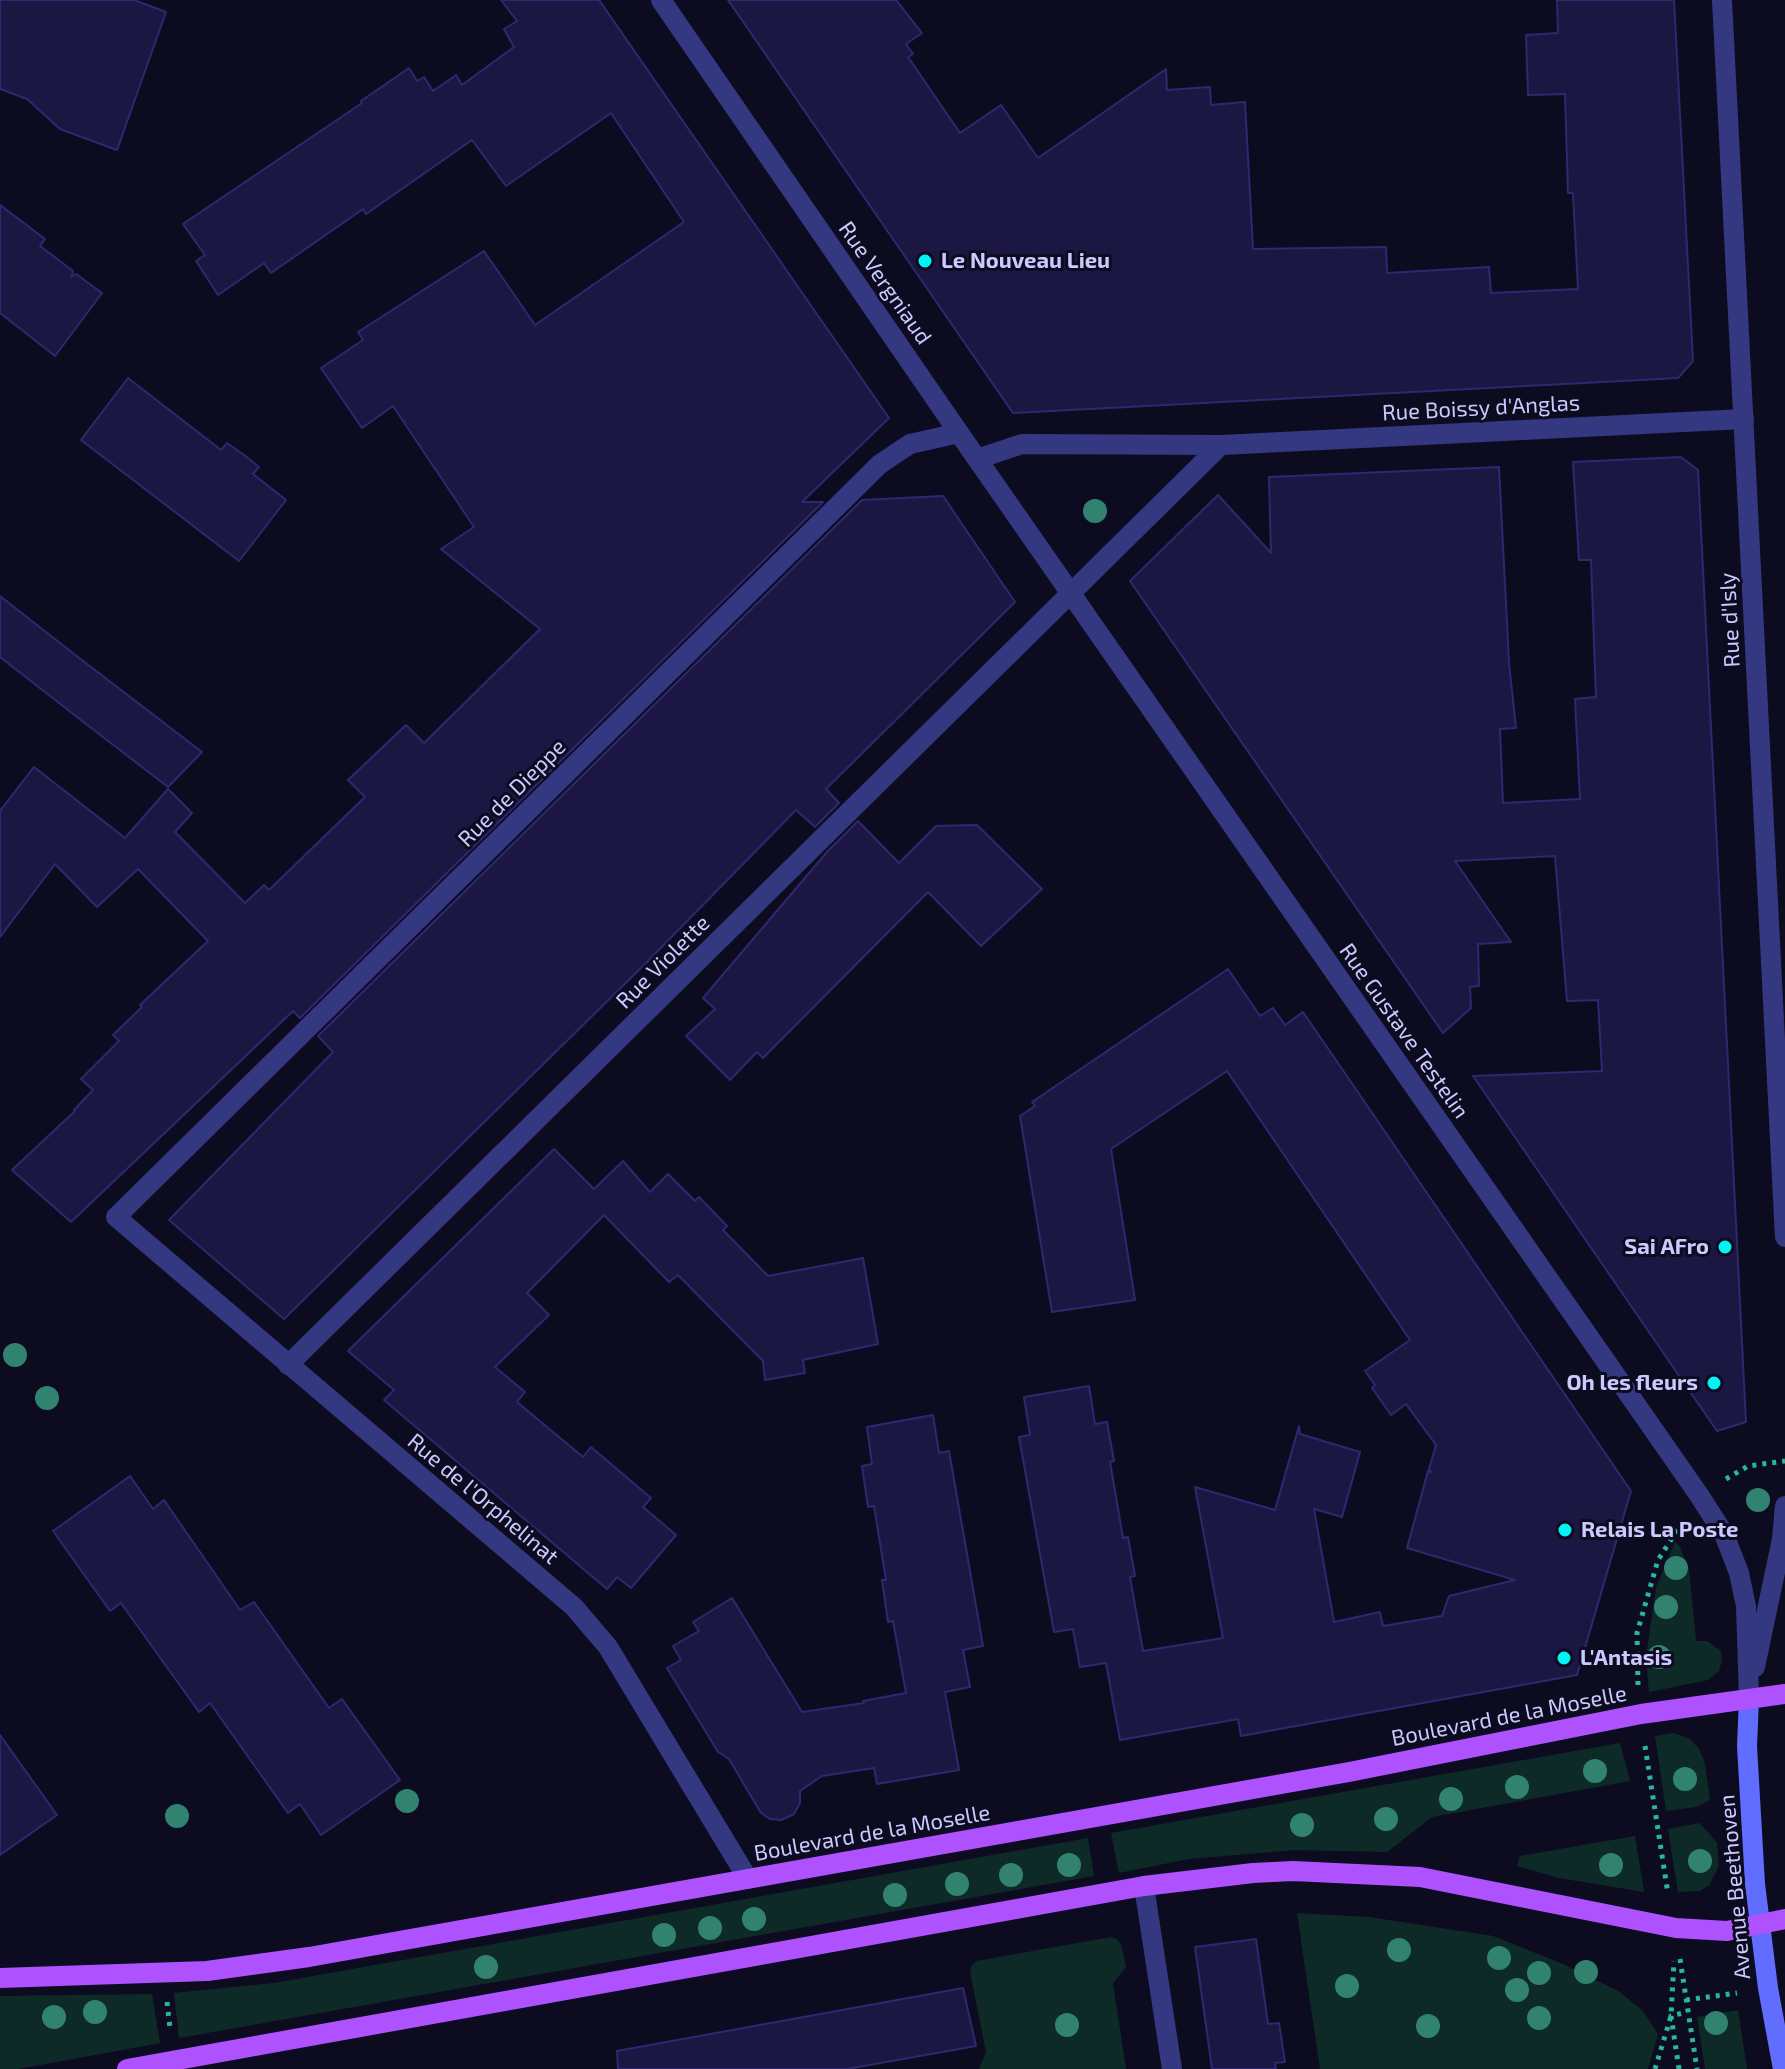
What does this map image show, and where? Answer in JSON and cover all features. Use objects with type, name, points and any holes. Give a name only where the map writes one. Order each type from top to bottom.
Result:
[{"type":"main road","name":"Boulevard de la Moselle","points":[[0,1978],[163,1974],[309,1957],[1349,1772],[1641,1714],[1785,1694]]},
{"type":"main road","name":"Avenue Beethoven","points":[[1749,1699],[1747,1746],[1759,1925],[1783,2069]]},
{"type":"main road","points":[[127,2069],[1144,1886],[1212,1877],[1293,1871],[1420,1877],[1676,1928],[1727,1931],[1785,1919]]},
{"type":"street","name":"Rue Vergniaud","points":[[661,0],[1072,592]]},
{"type":"street","name":"Rue d'Isly","points":[[1722,0],[1779,1010],[1785,1237]]},
{"type":"street","name":"Rue Boissy d'Anglas","points":[[977,459],[1022,444],[1221,445],[1744,419]]},
{"type":"street","name":"Rue de Dieppe","points":[[116,1217],[880,464],[910,444],[959,433]]},
{"type":"street","points":[[1072,592],[1221,445]]},
{"type":"street","name":"Rue Violette","points":[[288,1365],[1072,592]]},
{"type":"street","name":"Rue Gustave Testelin","points":[[1072,592],[1724,1534],[1739,1573],[1746,1606],[1749,1699]]},
{"type":"street","name":"Rue de l'Orphelinat","points":[[116,1217],[562,1597],[593,1627],[748,1879]]},
{"type":"street","points":[[1749,1699],[1782,1539],[1785,1506]]},
{"type":"street","points":[[1144,1886],[1172,2069]]},
{"type":"path","points":[[1697,2069],[1676,1928],[1655,1822],[1641,1714],[1637,1633],[1658,1560],[1699,1495],[1748,1466],[1785,1461]]},
{"type":"path","points":[[1676,1928],[1671,2016],[1679,2069]]},
{"type":"path","points":[[163,1974],[175,2060]]},
{"type":"path","points":[[1671,2016],[1687,2012]]},
{"type":"path","points":[[1655,2069],[1671,2016]]},
{"type":"green space","points":[[1675,1542],[1689,1569],[1696,1641],[1707,1641],[1721,1651],[1722,1660],[1719,1671],[1708,1680],[1649,1692],[1646,1657],[1656,1588]]},
{"type":"green space","points":[[1673,1733],[1690,1739],[1699,1749],[1705,1763],[1710,1800],[1696,1807],[1666,1811],[1655,1736]]},
{"type":"green space","points":[[1620,1743],[1630,1781],[1432,1817],[1387,1852],[1295,1850],[1189,1859],[1119,1873],[1111,1833]]},
{"type":"green space","points":[[1700,1823],[1717,1843],[1719,1866],[1709,1885],[1700,1891],[1678,1892],[1668,1829]]},
{"type":"green space","points":[[1635,1836],[1644,1892],[1559,1878],[1517,1866],[1520,1856]]},
{"type":"green space","points":[[1088,1838],[1094,1876],[179,2038],[174,1993],[274,1983]]},
{"type":"green space","points":[[1297,1913],[1369,1917],[1493,1936],[1563,1964],[1618,1991],[1642,2010],[1658,2034],[1648,2069],[1320,2069]]},
{"type":"green space","points":[[1111,1937],[1121,1944],[1126,1967],[1113,1983],[1126,2069],[979,2069],[986,2052],[970,1971],[972,1965],[977,1961]]},
{"type":"green space","points":[[152,1994],[160,2043],[18,2069],[0,2069],[0,1996]]},
{"type":"green space","points":[[1738,2010],[1747,2069],[1705,2069],[1697,2017]]},
{"type":"building","points":[[0,0],[134,0],[166,12],[117,150],[60,129],[27,99],[0,89]]},
{"type":"building","points":[[501,0],[599,0],[889,418],[802,502],[823,502],[300,1018],[293,1011],[71,1222],[12,1170],[93,1090],[81,1079],[119,1041],[113,1035],[208,941],[138,869],[97,907],[55,864],[0,937],[0,811],[34,767],[125,838],[168,789],[192,813],[175,832],[245,903],[264,885],[269,890],[365,797],[348,780],[406,725],[424,743],[540,629],[441,549],[474,527],[393,406],[362,428],[321,368],[363,340],[358,332],[484,251],[535,325],[684,222],[611,113],[506,186],[472,140],[366,214],[363,209],[271,273],[264,263],[218,295],[196,261],[205,255],[183,224],[409,68],[417,81],[424,77],[433,91],[456,75],[462,85],[514,47],[504,29],[517,21]]},
{"type":"building","points":[[728,0],[896,0],[922,33],[906,44],[913,54],[908,57],[960,133],[1001,105],[1038,158],[1166,69],[1167,90],[1210,87],[1211,105],[1245,102],[1253,249],[1386,247],[1387,273],[1489,267],[1491,293],[1578,289],[1573,193],[1568,193],[1565,94],[1528,95],[1526,35],[1558,33],[1557,0],[1674,0],[1693,361],[1678,378],[1013,413]]},
{"type":"building","points":[[0,205],[45,239],[40,246],[73,271],[71,277],[76,274],[102,293],[55,356],[0,313]]},
{"type":"building","points":[[128,378],[221,450],[227,443],[244,455],[259,467],[253,474],[286,500],[239,561],[81,440]]},
{"type":"building","points":[[1681,457],[1698,470],[1746,1422],[1717,1431],[1473,1076],[1602,1071],[1598,1000],[1567,1001],[1555,856],[1455,861],[1511,942],[1478,944],[1479,986],[1470,987],[1471,1008],[1443,1033],[1130,581],[1218,495],[1271,553],[1269,477],[1499,467],[1509,663],[1516,728],[1500,729],[1503,803],[1580,799],[1575,699],[1596,697],[1591,560],[1579,560],[1573,462]]},
{"type":"building","points":[[943,496],[1015,602],[826,789],[839,803],[815,827],[796,810],[645,964],[284,1319],[169,1220],[333,1052],[318,1036],[862,500]]},
{"type":"building","points":[[0,596],[202,752],[168,787],[77,717],[0,657]]},
{"type":"building","points":[[858,821],[899,863],[936,826],[977,825],[1042,889],[981,946],[928,892],[763,1058],[757,1052],[730,1080],[686,1036],[715,1009],[703,998],[827,852]]},
{"type":"building","points":[[1228,969],[1260,1016],[1273,1008],[1285,1025],[1303,1012],[1631,1491],[1577,1675],[1241,1736],[1238,1719],[1120,1740],[1106,1663],[1080,1667],[1073,1629],[1054,1632],[1019,1437],[1030,1435],[1024,1397],[1089,1386],[1095,1424],[1107,1422],[1114,1461],[1110,1462],[1123,1538],[1128,1537],[1135,1576],[1130,1577],[1143,1651],[1223,1638],[1195,1487],[1275,1510],[1299,1426],[1300,1434],[1360,1452],[1342,1517],[1314,1509],[1334,1622],[1380,1612],[1383,1626],[1442,1616],[1449,1596],[1515,1580],[1407,1548],[1428,1471],[1431,1472],[1429,1469],[1436,1445],[1406,1404],[1391,1415],[1372,1388],[1375,1385],[1365,1371],[1410,1340],[1227,1071],[1111,1149],[1135,1300],[1052,1312],[1020,1116],[1035,1106],[1032,1102]]},
{"type":"building","points":[[554,1149],[594,1189],[623,1161],[650,1192],[668,1174],[695,1201],[699,1197],[727,1226],[723,1230],[768,1276],[863,1258],[878,1344],[803,1360],[805,1373],[765,1380],[763,1361],[678,1275],[669,1282],[604,1215],[527,1293],[549,1315],[495,1367],[525,1392],[517,1402],[583,1457],[591,1447],[651,1498],[643,1507],[676,1535],[631,1588],[617,1577],[607,1589],[384,1400],[394,1390],[348,1351]]},
{"type":"building","points":[[933,1415],[939,1453],[949,1451],[983,1646],[963,1650],[970,1687],[945,1692],[959,1770],[877,1784],[874,1768],[822,1776],[800,1791],[800,1803],[794,1814],[781,1820],[770,1819],[761,1813],[729,1759],[718,1752],[667,1668],[681,1660],[673,1646],[699,1631],[693,1622],[732,1598],[802,1712],[906,1693],[893,1621],[888,1622],[882,1580],[886,1580],[874,1506],[868,1507],[862,1466],[872,1464],[867,1427]]},
{"type":"building","points":[[130,1476],[153,1509],[164,1500],[240,1610],[254,1602],[329,1708],[342,1699],[400,1780],[321,1835],[300,1804],[288,1813],[210,1703],[199,1712],[121,1603],[110,1611],[53,1531]]},
{"type":"building","points":[[0,1735],[57,1815],[0,1855]]},
{"type":"building","points":[[1256,1939],[1268,2024],[1279,2023],[1285,2062],[1275,2063],[1276,2069],[1212,2069],[1195,1947]]},
{"type":"building","points":[[963,1988],[976,2046],[847,2069],[618,2069],[617,2051]]},
{"type":"place","name":"Le Nouveau Lieu","points":[[925,261]]},
{"type":"place","name":"Sai AFro","points":[[1725,1247]]},
{"type":"place","name":"Oh les fleurs","points":[[1714,1383]]},
{"type":"place","name":"Relais La Poste","points":[[1565,1530]]},
{"type":"place","name":"L'Antasis","points":[[1564,1658]]}]
